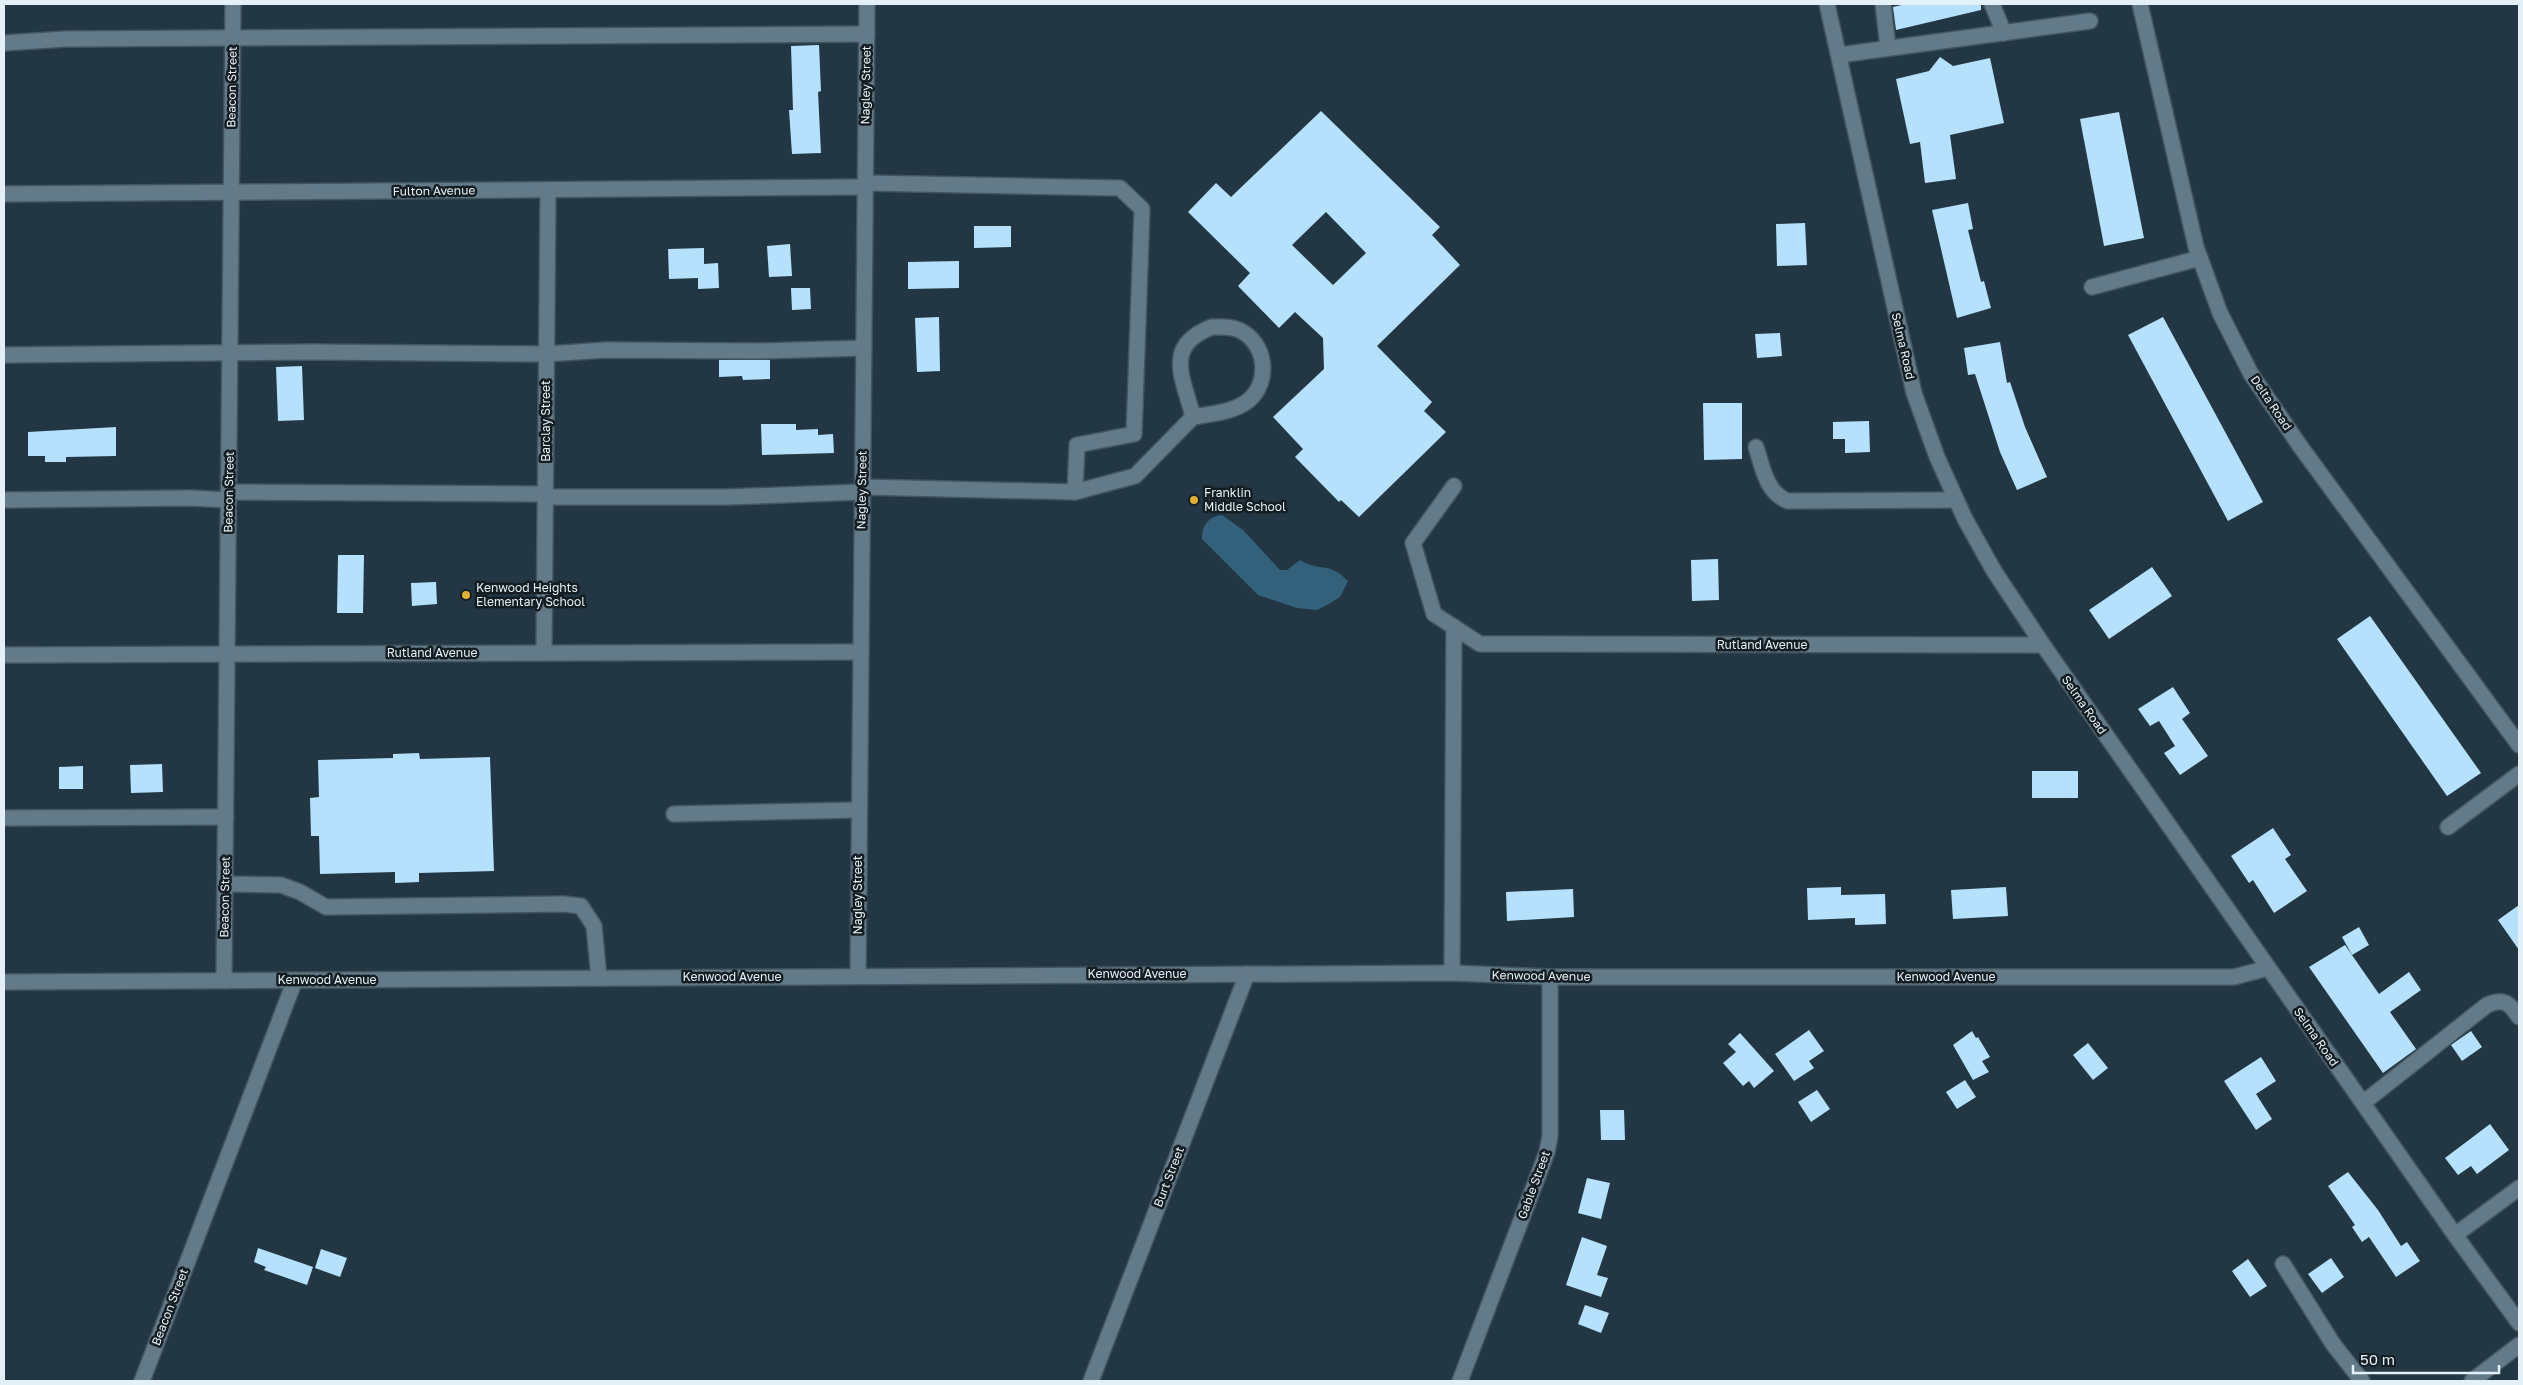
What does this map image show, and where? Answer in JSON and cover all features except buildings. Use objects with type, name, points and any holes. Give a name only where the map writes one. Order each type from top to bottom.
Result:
[{"type":"street","name":"Beacon Street","points":[[224,981],[233,4]]},
{"type":"street","name":"Nagley Street","points":[[858,976],[867,4]]},
{"type":"street","name":"Selma Road","points":[[1827,4],[1914,393],[1937,457],[1956,500],[1994,571],[2043,645],[2455,1235],[2519,1323]]},
{"type":"street","points":[[1883,4],[1888,48]]},
{"type":"street","points":[[1992,4],[2004,33]]},
{"type":"street","name":"Delta Road","points":[[2140,4],[2179,179],[2200,258],[2220,313],[2251,374],[2300,446],[2519,745]]},
{"type":"street","points":[[1838,55],[2090,21]]},
{"type":"street","points":[[4,43],[65,39],[867,34]]},
{"type":"street","name":"Fulton Avenue","points":[[4,194],[548,190],[865,185],[1079,186],[1120,188],[1142,209],[1134,434],[1076,445],[1075,492]]},
{"type":"street","name":"Barclay Street","points":[[544,653],[548,190]]},
{"type":"street","points":[[2092,287],[2200,258]]},
{"type":"street","points":[[4,500],[229,496],[546,495],[727,497],[862,490],[1075,492],[1135,476],[1194,417],[1238,407],[1249,400],[1257,390],[1263,371],[1260,351],[1252,340],[1240,331],[1227,326],[1212,327],[1199,332],[1188,342],[1181,354],[1179,368],[1181,382],[1194,417]]},
{"type":"street","points":[[4,355],[230,352],[547,354],[606,350],[758,352],[864,348]]},
{"type":"street","points":[[1756,447],[1770,486],[1777,497],[1788,501],[1956,500]]},
{"type":"street","points":[[1452,973],[1454,627],[1434,614],[1413,543],[1454,486]]},
{"type":"street","name":"Rutland Avenue","points":[[1454,627],[1480,644],[2043,645]]},
{"type":"street","name":"Rutland Avenue","points":[[4,655],[861,652]]},
{"type":"street","points":[[2448,827],[2519,774]]},
{"type":"street","points":[[674,814],[859,810]]},
{"type":"street","points":[[4,818],[226,817]]},
{"type":"street","points":[[225,884],[281,885],[326,907],[563,904],[582,906],[594,926],[599,978]]},
{"type":"street","name":"Kenwood Avenue","points":[[4,982],[1452,973],[1550,977],[2234,977],[2268,968]]},
{"type":"street","name":"Burt Street","points":[[1091,1381],[1248,974]]},
{"type":"street","name":"Gable Street","points":[[1460,1381],[1547,1152],[1550,1136],[1550,977]]},
{"type":"street","name":"Beacon Street","points":[[142,1381],[295,980]]},
{"type":"street","points":[[2363,1103],[2488,1005],[2496,1001],[2505,1001],[2519,1017]]},
{"type":"street","points":[[2455,1235],[2519,1188]]},
{"type":"street","points":[[2283,1264],[2334,1344],[2362,1381]]},
{"type":"street","points":[[2472,1381],[2519,1345]]},
{"type":"shaded area","points":[[1222,515],[1243,530],[1280,570],[1287,570],[1300,560],[1313,566],[1335,571],[1341,575],[1348,581],[1340,597],[1317,610],[1297,608],[1258,595],[1202,539],[1204,526],[1207,522],[1213,517]]},
{"type":"place","name":"Franklin Middle School","points":[[1194,500]]},
{"type":"place","name":"Kenwood Heights Elementary School","points":[[466,595]]}]
